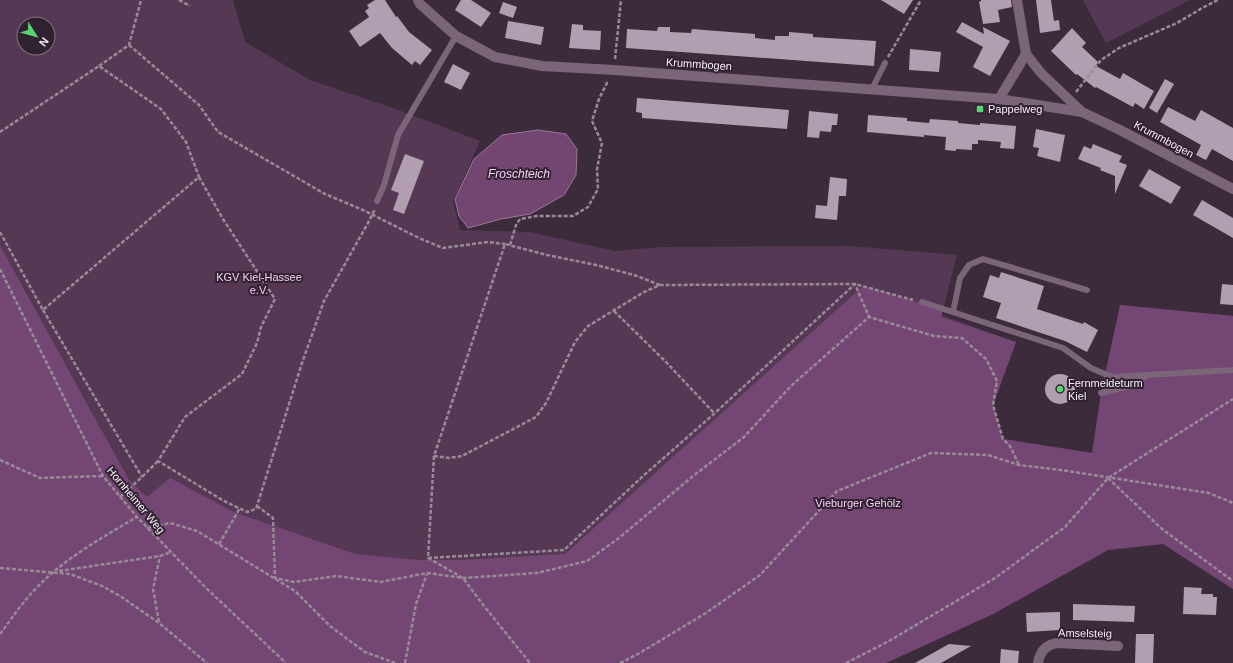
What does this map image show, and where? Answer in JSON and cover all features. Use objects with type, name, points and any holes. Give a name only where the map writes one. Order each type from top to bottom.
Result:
[{"type":"street","name":"Krummbogen","points":[[418,0],[456,36],[495,58],[542,66],[999,99],[1082,112],[1118,128],[1233,189]]},
{"type":"street","points":[[999,99],[1026,54],[1018,0]]},
{"type":"street","name":"Krummbogen","points":[[1026,54],[1041,73],[1082,112]]},
{"type":"street","name":"Amselsteig","points":[[1038,663],[1041,653],[1050,645],[1057,643],[1118,646]]},
{"type":"lane","points":[[378,201],[398,135],[456,36]]},
{"type":"lane","points":[[872,89],[885,63]]},
{"type":"lane","points":[[953,312],[960,278],[970,266],[983,259],[1087,290]]},
{"type":"lane","points":[[922,302],[1064,348],[1091,368],[1112,377],[1233,370]]},
{"type":"lane","points":[[1101,393],[1130,386],[1147,375]]},
{"type":"path","points":[[0,132],[129,45],[141,0]]},
{"type":"path","points":[[179,0],[190,6]]},
{"type":"path","points":[[510,245],[516,225],[520,219],[537,216],[574,216],[588,207],[598,190],[597,169],[602,143],[592,121],[599,99],[614,70],[620,23],[621,0]]},
{"type":"path","points":[[885,63],[921,0]]},
{"type":"path","points":[[1070,100],[1101,60],[1119,48],[1177,24],[1218,0]]},
{"type":"path","points":[[129,45],[199,105],[218,132],[326,194],[443,248],[488,242],[506,244],[634,275],[660,285],[855,284],[922,302]]},
{"type":"path","points":[[99,66],[162,109],[186,142],[199,177],[223,219],[275,299],[261,327],[258,343],[242,374],[185,417],[158,462],[120,497]]},
{"type":"path","points":[[43,310],[199,177]]},
{"type":"path","points":[[158,462],[224,501],[247,512],[256,509],[302,363],[324,301],[372,216],[378,201]]},
{"type":"path","points":[[0,232],[43,310],[142,478]]},
{"type":"path","points":[[428,558],[434,456],[506,244]]},
{"type":"path","name":"Hornheimer Weg","points":[[0,269],[103,476],[147,528],[206,588],[286,663]]},
{"type":"path","points":[[428,558],[564,550],[643,476],[855,284]]},
{"type":"path","points":[[855,284],[869,317]]},
{"type":"path","points":[[434,456],[449,458],[462,456],[536,417],[546,403],[575,342],[588,326],[644,292],[660,285]]},
{"type":"path","points":[[614,311],[666,362],[714,413]]},
{"type":"path","points":[[274,578],[294,582],[336,576],[381,582],[428,573],[463,578],[537,573],[588,561],[619,538],[744,436],[791,386],[869,317]]},
{"type":"path","points":[[869,317],[934,336],[962,338],[986,359],[997,380],[993,405],[1003,439],[1010,446],[1018,465]]},
{"type":"path","points":[[846,663],[889,641],[995,578],[1065,527],[1108,478],[1233,399]]},
{"type":"path","points":[[620,663],[638,654],[706,613],[760,575],[837,491],[931,453],[988,455],[1018,465],[1209,493],[1233,503]]},
{"type":"path","points":[[0,460],[40,478],[103,476]]},
{"type":"path","points":[[1108,478],[1162,529],[1233,581]]},
{"type":"path","points":[[257,506],[273,518],[274,578]]},
{"type":"path","points":[[219,544],[240,508]]},
{"type":"path","points":[[0,634],[30,594],[53,572],[92,543],[137,516]]},
{"type":"path","points":[[147,528],[170,523],[197,531],[295,591],[330,626],[365,652],[395,663]]},
{"type":"path","points":[[53,572],[160,556],[171,552]]},
{"type":"path","points":[[159,623],[153,589],[160,556]]},
{"type":"path","points":[[428,558],[463,578],[530,663]]},
{"type":"path","points":[[0,568],[70,574],[102,586],[120,596],[159,623],[207,663]]},
{"type":"path","points":[[405,663],[416,604],[428,573]]},
{"type":"green space","name":"KGV Kiel-Hassee e.V.","points":[[0,0],[233,0],[245,42],[310,80],[393,108],[480,141],[453,201],[460,230],[530,232],[615,251],[661,247],[849,246],[957,255],[943,310],[863,287],[1016,342],[993,405],[1003,439],[1092,453],[1120,305],[1233,316],[1233,589],[1163,544],[1108,550],[993,614],[886,663],[0,663],[0,515],[101,429],[0,245]]},
{"type":"green space","points":[[1083,0],[1190,0],[1106,43]]},
{"type":"green space","name":"Vieburger Gehölz","points":[[0,245],[129,480],[147,497],[170,478],[234,512],[355,554],[419,560],[462,560],[565,554],[863,286],[943,310],[941,317],[1016,342],[993,405],[1003,439],[1092,453],[1101,393],[1120,305],[1233,316],[1233,589],[1163,544],[1108,550],[993,614],[886,663],[0,663]]},
{"type":"water","name":"Froschteich","points":[[538,130],[566,134],[577,149],[576,175],[564,195],[530,214],[501,219],[468,228],[459,216],[455,199],[474,159],[502,135]]},
{"type":"building","points":[[375,0],[385,0],[396,17],[397,16],[409,32],[432,50],[420,65],[415,61],[412,65],[392,48],[380,33],[360,47],[349,31],[369,17],[365,11],[369,8],[367,5]]},
{"type":"building","points":[[461,0],[471,0],[491,13],[481,27],[455,10]]},
{"type":"building","points":[[881,0],[913,0],[904,14]]},
{"type":"building","points":[[981,0],[1011,0],[1012,7],[998,10],[1000,22],[983,24],[979,2]]},
{"type":"building","points":[[1036,0],[1051,0],[1054,21],[1059,20],[1060,30],[1040,33]]},
{"type":"building","points":[[503,2],[517,7],[513,18],[499,13]]},
{"type":"building","points":[[508,21],[544,27],[541,45],[505,38]]},
{"type":"building","points":[[962,22],[984,34],[983,27],[1010,41],[990,76],[973,67],[983,47],[956,32]]},
{"type":"building","points":[[572,24],[583,25],[583,30],[601,31],[600,50],[569,48]]},
{"type":"building","points":[[658,27],[670,27],[670,32],[691,33],[692,29],[755,34],[755,38],[775,40],[775,36],[789,36],[789,32],[813,34],[813,37],[876,41],[874,66],[626,48],[627,29],[657,31]]},
{"type":"building","points":[[1072,28],[1086,43],[1082,47],[1098,62],[1096,66],[1120,79],[1123,73],[1154,91],[1144,109],[1135,103],[1133,107],[1096,87],[1095,88],[1077,74],[1076,75],[1051,51]]},
{"type":"building","points":[[910,49],[941,52],[939,72],[909,70]]},
{"type":"building","points":[[453,64],[470,73],[461,90],[444,82]]},
{"type":"building","points":[[1165,79],[1174,84],[1157,113],[1149,108]]},
{"type":"building","points":[[637,98],[789,110],[787,129],[642,118],[642,113],[636,112]]},
{"type":"building","points":[[1168,107],[1195,121],[1201,110],[1233,128],[1233,161],[1212,149],[1206,160],[1196,155],[1201,145],[1160,122]]},
{"type":"building","points":[[809,111],[838,114],[837,125],[832,125],[831,132],[820,131],[819,138],[807,137]]},
{"type":"building","points":[[868,115],[907,118],[907,121],[929,123],[930,119],[958,121],[958,123],[980,125],[980,123],[1016,126],[1014,149],[1000,148],[1001,142],[978,140],[978,144],[972,144],[972,150],[945,150],[946,137],[924,135],[924,137],[867,132]]},
{"type":"building","points":[[1036,129],[1065,135],[1060,162],[1037,156],[1039,148],[1033,147]]},
{"type":"building","points":[[1093,144],[1122,156],[1119,162],[1127,165],[1115,194],[1115,176],[1100,170],[1101,168],[1078,159],[1084,146],[1091,149]]},
{"type":"building","points":[[405,154],[424,161],[404,214],[393,210],[399,193],[391,190]]},
{"type":"building","points":[[1149,169],[1181,187],[1171,204],[1139,186]]},
{"type":"building","points":[[830,177],[847,179],[846,196],[839,196],[837,220],[815,218],[816,205],[827,206]]},
{"type":"building","points":[[1202,200],[1233,218],[1233,238],[1193,215]]},
{"type":"building","points":[[1001,272],[1044,286],[1037,309],[1083,324],[1084,322],[1098,330],[1087,352],[1065,341],[996,318],[1001,303],[983,297],[990,275],[999,278]]},
{"type":"building","points":[[1222,284],[1233,285],[1233,305],[1220,304]]},
{"type":"building","name":"Fernmeldeturm Kiel","points":[[1060,374],[1066,375],[1074,383],[1074,395],[1066,403],[1060,404],[1054,403],[1046,395],[1045,389],[1046,383],[1054,375]]},
{"type":"building","points":[[1184,587],[1202,588],[1201,594],[1213,594],[1213,597],[1217,597],[1216,615],[1183,614]]},
{"type":"building","points":[[1073,604],[1135,606],[1134,622],[1073,620]]},
{"type":"building","points":[[1060,612],[1060,630],[1027,632],[1026,613]]},
{"type":"building","points":[[1136,634],[1154,634],[1153,663],[1135,663]]},
{"type":"building","points":[[949,644],[971,646],[941,663],[915,663]]},
{"type":"building","points":[[1001,649],[1019,651],[1018,663],[1000,663]]},
{"type":"place","name":"Pappelweg","points":[[980,109]]},
{"type":"place","name":"Fernmeldeturm Kiel","points":[[1060,389]]}]
